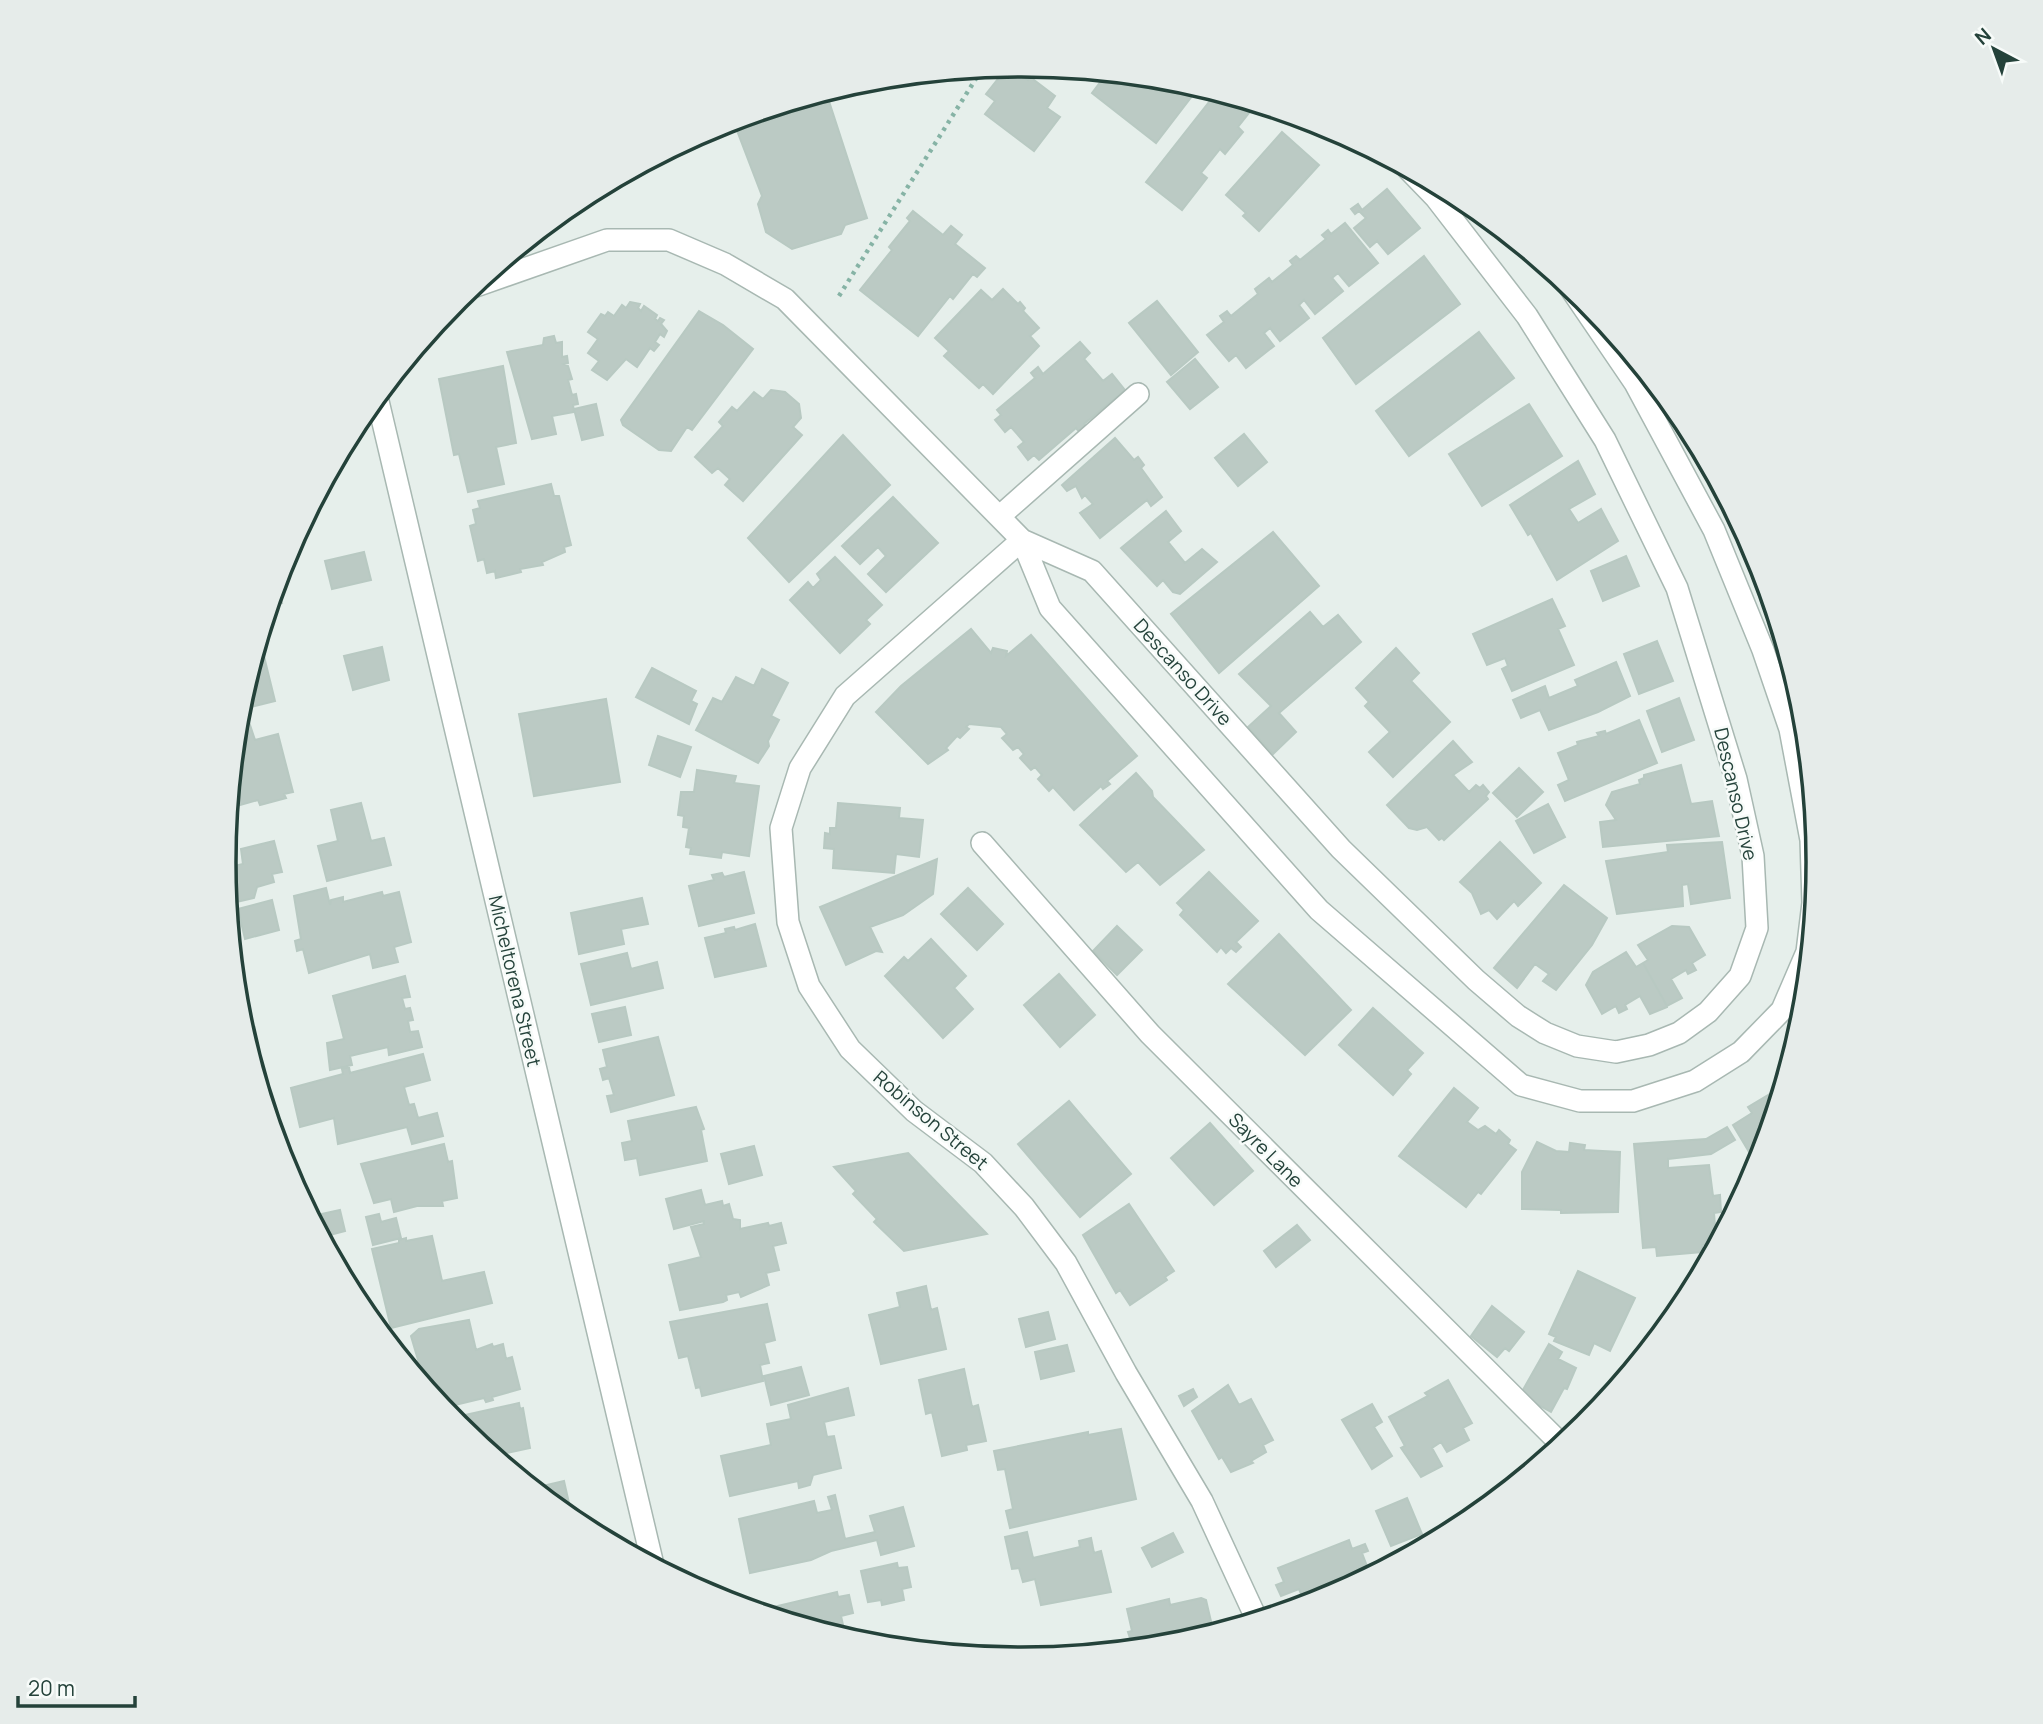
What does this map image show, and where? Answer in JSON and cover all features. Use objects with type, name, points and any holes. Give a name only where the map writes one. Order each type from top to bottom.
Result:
[{"type":"street","name":"Descanso Drive","points":[[1022,540],[1092,571],[1341,849],[1476,980],[1518,1016],[1545,1033],[1577,1046],[1616,1052],[1679,1033],[1708,1012],[1740,976],[1757,928],[1753,856],[1736,779],[1677,588],[1605,440],[1527,316],[1430,192]]},
{"type":"street","name":"Descanso Drive","points":[[497,279],[607,240],[669,240],[725,264],[785,299],[1022,540],[1050,608],[1319,910],[1521,1085],[1580,1101],[1633,1101],[1695,1082],[1741,1052],[1782,1010],[1799,971]]},
{"type":"street","name":"Descanso Drive","points":[[1599,331],[1635,383],[1714,530],[1763,650],[1790,729],[1805,807]]},
{"type":"street","points":[[1000,516],[1138,394]]},
{"type":"street","name":"Micheltorena Street","points":[[380,410],[650,1553]]},
{"type":"street","name":"Robinson Street","points":[[1022,540],[845,696],[806,758],[781,828],[788,922],[809,986],[850,1049],[914,1111],[983,1163],[1024,1207],[1066,1263],[1126,1373],[1202,1501],[1253,1611]]},
{"type":"street","name":"Sayre Lane","points":[[982,843],[1150,1034],[1555,1438]]},
{"type":"path","points":[[839,296],[976,79]]},
{"type":"building","points":[[1024,77],[1028,80],[1030,77],[1055,96],[1047,108],[1060,117],[1034,151],[985,114],[995,101],[986,94],[999,78]]},
{"type":"building","points":[[1100,82],[1192,96],[1156,143],[1092,93]]},
{"type":"building","points":[[1210,100],[1250,112],[1238,127],[1243,132],[1225,154],[1220,149],[1201,173],[1207,178],[1182,210],[1146,182]]},
{"type":"building","points":[[829,101],[867,218],[845,225],[841,234],[792,249],[766,232],[758,204],[762,196],[737,131]]},
{"type":"building","points":[[1282,132],[1319,165],[1259,231],[1243,216],[1246,213],[1226,195]]},
{"type":"building","points":[[1387,189],[1420,228],[1388,254],[1377,241],[1370,247],[1354,228],[1366,218],[1359,211],[1355,214],[1351,209],[1358,204],[1362,210]]},
{"type":"building","points":[[913,211],[943,235],[951,226],[962,235],[955,244],[985,268],[977,277],[973,274],[953,299],[950,296],[918,336],[860,290],[892,250],[889,247],[910,221],[907,218]]},
{"type":"building","points":[[1345,223],[1378,263],[1349,286],[1338,273],[1332,278],[1343,291],[1315,314],[1304,300],[1299,305],[1309,318],[1280,341],[1270,328],[1264,333],[1274,346],[1246,368],[1236,355],[1229,361],[1207,335],[1224,322],[1220,316],[1227,311],[1231,316],[1258,294],[1255,289],[1269,278],[1272,282],[1293,265],[1290,261],[1296,256],[1300,260],[1326,239],[1322,235],[1328,230],[1331,234]]},
{"type":"building","points":[[1424,256],[1460,304],[1356,384],[1323,338]]},
{"type":"building","points":[[1003,289],[1018,304],[1020,302],[1025,308],[1023,311],[1039,328],[1030,336],[1039,346],[993,394],[983,384],[979,388],[944,356],[949,351],[935,338],[981,290],[992,300]]},
{"type":"building","points":[[1157,301],[1198,352],[1171,375],[1129,323]]},
{"type":"building","points":[[630,302],[640,304],[638,308],[641,311],[644,306],[657,315],[655,319],[658,321],[660,318],[664,320],[661,324],[667,331],[664,337],[660,334],[655,342],[659,345],[654,351],[650,348],[637,367],[626,359],[607,380],[592,370],[599,361],[588,353],[598,339],[588,332],[601,314],[605,316],[608,312],[614,316],[622,305],[626,308]]},
{"type":"building","points":[[699,311],[723,325],[753,349],[692,430],[687,427],[671,451],[659,450],[623,425],[621,420]]},
{"type":"building","points":[[1479,332],[1514,378],[1409,456],[1376,411]]},
{"type":"building","points":[[554,336],[556,343],[562,342],[562,357],[567,356],[568,363],[564,364],[568,366],[572,379],[568,380],[578,404],[573,405],[574,412],[552,416],[556,434],[532,439],[507,352],[543,345],[544,338]]},
{"type":"building","points":[[1080,342],[1090,353],[1084,359],[1103,381],[1112,374],[1125,390],[1084,424],[1088,429],[1081,434],[1076,428],[1039,460],[1034,455],[1028,460],[1018,447],[1024,442],[1011,427],[1005,432],[995,420],[1001,415],[997,410],[1035,378],[1031,373],[1038,367],[1043,374]]},
{"type":"building","points":[[1195,359],[1218,387],[1190,409],[1167,382]]},
{"type":"building","points":[[503,366],[516,443],[496,447],[504,484],[468,492],[459,454],[454,455],[439,379]]},
{"type":"building","points":[[771,390],[785,392],[799,404],[801,418],[793,427],[802,435],[743,501],[725,485],[730,479],[718,468],[712,473],[695,457],[723,426],[719,422],[732,407],[737,411],[754,392],[763,399]]},
{"type":"building","points":[[596,404],[603,435],[582,440],[574,409]]},
{"type":"building","points":[[1529,404],[1562,456],[1482,506],[1449,454]]},
{"type":"building","points":[[1244,434],[1267,462],[1238,486],[1215,458]]},
{"type":"building","points":[[843,435],[890,485],[789,582],[748,538]]},
{"type":"building","points":[[1115,438],[1134,460],[1138,457],[1144,465],[1141,468],[1162,497],[1151,506],[1147,500],[1100,538],[1080,513],[1093,504],[1085,495],[1082,498],[1076,486],[1067,491],[1062,485]]},
{"type":"building","points":[[1578,461],[1595,494],[1569,509],[1578,523],[1601,509],[1618,541],[1557,580],[1531,533],[1528,535],[1510,505]]},
{"type":"building","points":[[551,484],[554,496],[559,496],[571,545],[564,547],[565,552],[542,562],[543,565],[520,569],[521,572],[496,578],[495,571],[487,573],[484,559],[478,561],[470,526],[476,524],[473,510],[480,508],[478,501]]},
{"type":"building","points":[[893,497],[938,543],[886,592],[868,574],[886,556],[878,547],[860,564],[842,546]]},
{"type":"building","points":[[1166,511],[1181,531],[1168,542],[1185,563],[1202,549],[1217,562],[1180,594],[1173,592],[1163,580],[1157,586],[1121,548]]},
{"type":"building","points":[[1273,532],[1319,586],[1219,673],[1171,614]]},
{"type":"building","points":[[364,552],[371,580],[332,589],[325,561]]},
{"type":"building","points":[[1626,556],[1639,586],[1603,601],[1591,571]]},
{"type":"building","points":[[835,557],[882,605],[866,620],[870,624],[840,653],[790,600],[808,582],[813,588],[821,580],[817,574]]},
{"type":"building","points":[[1552,599],[1565,626],[1558,629],[1574,665],[1512,691],[1502,669],[1508,666],[1505,658],[1487,665],[1473,634]]},
{"type":"building","points":[[1310,612],[1323,627],[1338,615],[1361,642],[1279,713],[1296,732],[1273,754],[1248,727],[1271,706],[1239,674]]},
{"type":"building","points":[[971,629],[991,653],[993,648],[1007,651],[1006,656],[1031,635],[1137,756],[1107,781],[1110,784],[1103,789],[1101,786],[1074,810],[1053,787],[1049,791],[1038,779],[1042,775],[1035,767],[1031,770],[1020,758],[1024,754],[1018,747],[1013,750],[1002,738],[1007,734],[1001,727],[969,724],[966,727],[969,729],[960,738],[957,736],[946,748],[948,750],[928,764],[876,712],[901,686]]},
{"type":"building","points":[[1657,641],[1673,681],[1639,694],[1624,654]]},
{"type":"building","points":[[382,647],[389,680],[353,690],[344,656]]},
{"type":"building","points":[[1396,648],[1419,673],[1411,681],[1450,722],[1393,777],[1369,752],[1390,732],[1365,706],[1369,702],[1356,688]]},
{"type":"building","points":[[264,656],[275,701],[253,707]]},
{"type":"building","points":[[1616,662],[1630,696],[1598,712],[1549,730],[1540,710],[1521,718],[1513,700],[1545,686],[1549,698],[1578,686],[1575,680]]},
{"type":"building","points":[[652,668],[696,691],[691,701],[697,704],[689,724],[636,697]]},
{"type":"building","points":[[762,669],[788,683],[771,716],[779,720],[768,741],[769,746],[758,763],[696,730],[713,698],[722,702],[736,677],[754,686]]},
{"type":"building","points":[[1679,698],[1694,740],[1662,752],[1647,711]]},
{"type":"building","points":[[606,699],[620,782],[534,796],[519,714]]},
{"type":"building","points":[[1639,720],[1657,763],[1565,801],[1558,785],[1569,780],[1558,753],[1578,745],[1577,742],[1599,736],[1597,733],[1605,731],[1606,734]]},
{"type":"building","points":[[249,723],[255,740],[278,734],[293,792],[284,794],[286,798],[260,805],[258,800],[239,806]]},
{"type":"building","points":[[658,736],[691,747],[680,777],[649,765]]},
{"type":"building","points":[[1453,741],[1472,762],[1453,775],[1469,792],[1476,785],[1480,788],[1483,785],[1489,792],[1486,796],[1488,799],[1444,840],[1439,840],[1427,827],[1417,830],[1409,828],[1387,805]]},
{"type":"building","points":[[1681,765],[1691,804],[1712,801],[1719,836],[1603,847],[1600,822],[1616,820],[1606,805],[1612,792],[1640,784],[1639,780],[1644,778],[1644,775]]},
{"type":"building","points":[[1519,768],[1543,792],[1517,817],[1493,793]]},
{"type":"building","points":[[697,770],[736,776],[734,783],[759,786],[749,856],[722,852],[721,858],[690,854],[691,848],[686,847],[689,828],[683,827],[684,816],[678,815],[681,792],[694,792]]},
{"type":"building","points":[[1136,773],[1152,791],[1153,797],[1204,850],[1160,885],[1138,862],[1126,872],[1080,825]]},
{"type":"building","points":[[361,803],[371,841],[384,838],[391,865],[327,881],[318,846],[338,841],[331,810]]},
{"type":"building","points":[[838,803],[900,808],[899,818],[923,820],[919,857],[896,854],[894,873],[833,868],[834,849],[824,848],[825,833],[830,834],[830,828],[836,828]]},
{"type":"building","points":[[1548,804],[1565,837],[1534,853],[1516,821]]},
{"type":"building","points":[[274,841],[282,872],[272,874],[274,882],[257,887],[254,898],[238,902],[236,866],[243,864],[241,849]]},
{"type":"building","points":[[1500,842],[1541,883],[1518,906],[1514,901],[1497,919],[1489,910],[1481,914],[1472,893],[1460,882]]},
{"type":"building","points":[[1722,842],[1730,898],[1691,904],[1688,884],[1682,885],[1683,906],[1617,914],[1606,861],[1668,852],[1667,845]]},
{"type":"building","points":[[937,859],[933,894],[903,915],[870,927],[882,952],[876,951],[846,965],[820,907]]},
{"type":"building","points":[[744,872],[754,913],[699,926],[689,886],[714,880],[712,875],[722,873],[724,877]]},
{"type":"building","points":[[1209,872],[1258,921],[1236,942],[1241,947],[1236,952],[1231,948],[1226,953],[1221,947],[1217,952],[1180,915],[1184,910],[1177,903]]},
{"type":"building","points":[[1564,885],[1607,918],[1592,945],[1556,990],[1543,981],[1549,974],[1535,964],[1517,988],[1494,968]]},
{"type":"building","points":[[326,888],[330,905],[331,900],[343,897],[343,902],[382,892],[383,896],[399,892],[411,942],[394,947],[398,962],[373,968],[370,954],[309,973],[303,949],[297,951],[295,941],[301,939],[294,896]]},
{"type":"building","points":[[968,888],[1003,924],[977,950],[941,914]]},
{"type":"building","points":[[642,898],[648,924],[621,929],[624,944],[579,954],[571,913]]},
{"type":"building","points":[[272,900],[279,930],[245,939],[238,909]]},
{"type":"building","points":[[755,924],[766,966],[715,977],[705,938],[726,933],[725,929],[734,927],[735,930]]},
{"type":"building","points":[[1117,926],[1142,950],[1117,975],[1093,951]]},
{"type":"building","points":[[1672,926],[1689,927],[1705,955],[1692,963],[1696,970],[1688,974],[1686,970],[1671,979],[1682,998],[1667,1006],[1643,963],[1648,960],[1638,945]]},
{"type":"building","points":[[1279,934],[1351,1010],[1305,1055],[1228,984]]},
{"type":"building","points":[[931,939],[966,976],[954,988],[973,1009],[943,1038],[885,976],[904,957],[908,961]]},
{"type":"building","points":[[1626,952],[1636,967],[1643,963],[1667,1007],[1650,1014],[1640,996],[1625,1005],[1627,1009],[1619,1013],[1616,1006],[1602,1014],[1586,985],[1593,972]]},
{"type":"building","points":[[627,953],[631,969],[657,962],[663,988],[591,1005],[581,964]]},
{"type":"building","points":[[1059,974],[1095,1015],[1060,1047],[1024,1005]]},
{"type":"building","points":[[405,976],[410,997],[402,998],[405,1009],[410,1008],[413,1020],[408,1021],[410,1032],[418,1031],[422,1047],[389,1055],[388,1047],[350,1056],[352,1065],[330,1070],[327,1043],[344,1039],[333,996]]},
{"type":"building","points":[[625,1007],[631,1035],[599,1042],[592,1014]]},
{"type":"building","points":[[1373,1008],[1423,1053],[1407,1070],[1411,1074],[1393,1095],[1339,1045]]},
{"type":"building","points":[[658,1037],[674,1095],[611,1112],[607,1096],[614,1095],[609,1078],[603,1080],[600,1069],[607,1067],[603,1050]]},
{"type":"building","points":[[423,1054],[430,1080],[404,1087],[409,1105],[414,1104],[418,1118],[437,1113],[443,1136],[412,1144],[407,1127],[338,1144],[334,1118],[300,1127],[291,1088],[343,1074],[342,1069],[349,1067],[350,1073]]},
{"type":"building","points":[[1454,1088],[1478,1108],[1467,1122],[1478,1130],[1485,1126],[1496,1134],[1499,1130],[1510,1140],[1508,1144],[1516,1150],[1481,1194],[1478,1192],[1466,1207],[1399,1156]]},
{"type":"building","points":[[1771,1095],[1750,1154],[1733,1125],[1752,1113],[1748,1107]]},
{"type":"building","points":[[1069,1101],[1131,1174],[1080,1217],[1018,1144]]},
{"type":"building","points":[[696,1107],[704,1129],[701,1130],[707,1161],[640,1175],[637,1158],[625,1160],[622,1143],[632,1141],[628,1121]]},
{"type":"building","points":[[1210,1123],[1253,1171],[1214,1205],[1171,1158]]},
{"type":"building","points":[[1727,1127],[1735,1140],[1711,1154],[1668,1159],[1668,1168],[1709,1165],[1713,1196],[1720,1195],[1721,1212],[1714,1213],[1717,1226],[1707,1244],[1702,1245],[1702,1252],[1657,1256],[1656,1247],[1643,1248],[1634,1144],[1706,1139]]},
{"type":"building","points":[[1537,1142],[1556,1151],[1569,1152],[1570,1143],[1585,1145],[1584,1150],[1620,1152],[1618,1212],[1561,1213],[1561,1210],[1522,1209],[1522,1172]]},
{"type":"building","points":[[444,1144],[448,1162],[452,1161],[457,1198],[442,1201],[443,1206],[417,1206],[394,1212],[391,1199],[374,1203],[361,1164]]},
{"type":"building","points":[[754,1146],[762,1175],[729,1184],[721,1154]]},
{"type":"building","points":[[908,1153],[987,1234],[904,1251],[874,1222],[877,1219],[853,1194],[856,1191],[834,1167]]},
{"type":"building","points":[[701,1190],[705,1205],[722,1201],[723,1206],[729,1204],[733,1219],[740,1220],[740,1229],[781,1223],[786,1243],[773,1246],[779,1270],[766,1273],[769,1285],[741,1297],[739,1292],[726,1295],[727,1300],[723,1302],[680,1310],[669,1265],[701,1257],[691,1227],[704,1224],[704,1221],[674,1229],[666,1199]]},
{"type":"building","points":[[1129,1204],[1174,1271],[1165,1277],[1167,1280],[1130,1305],[1120,1290],[1116,1293],[1083,1235]]},
{"type":"building","points":[[340,1210],[345,1231],[331,1235],[320,1214]]},
{"type":"building","points":[[379,1214],[381,1222],[396,1218],[401,1238],[373,1245],[366,1217]]},
{"type":"building","points":[[1297,1225],[1310,1240],[1276,1267],[1264,1251]]},
{"type":"building","points":[[432,1236],[442,1281],[484,1272],[492,1303],[391,1328],[372,1249],[399,1243],[399,1240],[406,1238],[406,1241]]},
{"type":"building","points":[[1578,1271],[1635,1298],[1610,1351],[1594,1343],[1589,1355],[1554,1341],[1556,1337],[1549,1334]]},
{"type":"building","points":[[926,1286],[931,1310],[937,1308],[946,1349],[881,1364],[869,1315],[900,1307],[897,1293]]},
{"type":"building","points":[[767,1304],[775,1340],[764,1343],[769,1363],[760,1365],[763,1381],[702,1396],[700,1387],[696,1388],[688,1356],[679,1358],[670,1322]]},
{"type":"building","points":[[1492,1306],[1524,1332],[1509,1351],[1505,1348],[1497,1357],[1471,1336]]},
{"type":"building","points":[[1048,1312],[1055,1339],[1026,1347],[1019,1319]]},
{"type":"building","points":[[469,1320],[476,1350],[492,1344],[493,1347],[503,1344],[506,1359],[512,1357],[520,1389],[492,1397],[493,1400],[486,1402],[484,1398],[455,1405],[420,1366],[411,1336],[419,1329]]},
{"type":"building","points":[[1549,1344],[1562,1352],[1558,1359],[1576,1368],[1567,1389],[1564,1388],[1551,1412],[1520,1395]]},
{"type":"building","points":[[1067,1345],[1074,1371],[1041,1379],[1035,1352]]},
{"type":"building","points":[[801,1367],[809,1395],[771,1405],[764,1376]]},
{"type":"building","points":[[964,1369],[972,1407],[978,1405],[986,1441],[966,1445],[967,1450],[942,1456],[932,1412],[926,1414],[919,1380]]},
{"type":"building","points":[[1448,1380],[1472,1423],[1463,1428],[1469,1440],[1447,1452],[1441,1442],[1432,1448],[1442,1466],[1421,1477],[1401,1448],[1405,1446],[1389,1417],[1428,1396],[1425,1393]]},
{"type":"building","points":[[1228,1385],[1239,1405],[1251,1399],[1273,1440],[1263,1445],[1266,1452],[1251,1461],[1253,1463],[1231,1472],[1222,1457],[1219,1459],[1192,1411]]},
{"type":"building","points":[[848,1388],[854,1415],[824,1422],[827,1437],[834,1436],[841,1468],[813,1475],[810,1485],[799,1488],[798,1481],[730,1496],[721,1456],[771,1445],[767,1424],[791,1419],[788,1405]]},
{"type":"building","points":[[1193,1389],[1197,1397],[1184,1406],[1179,1396]]},
{"type":"building","points":[[519,1403],[520,1409],[523,1408],[530,1448],[506,1453],[464,1415]]},
{"type":"building","points":[[1372,1404],[1382,1422],[1374,1427],[1392,1456],[1372,1469],[1342,1420]]},
{"type":"building","points":[[1121,1429],[1136,1499],[1010,1528],[1006,1511],[1013,1509],[1005,1469],[998,1470],[994,1451],[1088,1432],[1088,1435]]},
{"type":"building","points":[[564,1481],[569,1503],[545,1486]]},
{"type":"building","points":[[835,1495],[845,1539],[875,1532],[870,1516],[903,1507],[914,1546],[881,1555],[877,1540],[831,1551],[811,1560],[750,1573],[739,1519],[814,1501],[817,1513],[832,1510],[828,1497]]},
{"type":"building","points":[[1407,1498],[1422,1534],[1391,1546],[1376,1511]]},
{"type":"building","points":[[1027,1532],[1033,1558],[1080,1547],[1079,1541],[1091,1538],[1094,1553],[1101,1551],[1111,1592],[1041,1605],[1035,1579],[1023,1582],[1019,1568],[1012,1569],[1005,1537]]},
{"type":"building","points":[[1173,1533],[1183,1552],[1152,1567],[1142,1548]]},
{"type":"building","points":[[1349,1540],[1352,1549],[1365,1544],[1368,1551],[1362,1553],[1367,1567],[1301,1595],[1299,1589],[1281,1596],[1276,1585],[1284,1582],[1278,1568]]},
{"type":"building","points":[[897,1563],[898,1568],[907,1567],[911,1587],[902,1589],[904,1600],[882,1605],[881,1600],[868,1602],[861,1571]]},
{"type":"building","points":[[837,1592],[838,1597],[849,1595],[853,1613],[841,1616],[843,1626],[775,1607]]},
{"type":"building","points":[[1201,1598],[1206,1600],[1211,1623],[1175,1632],[1130,1638],[1128,1632],[1132,1631],[1127,1609],[1169,1599],[1170,1605]]}]
